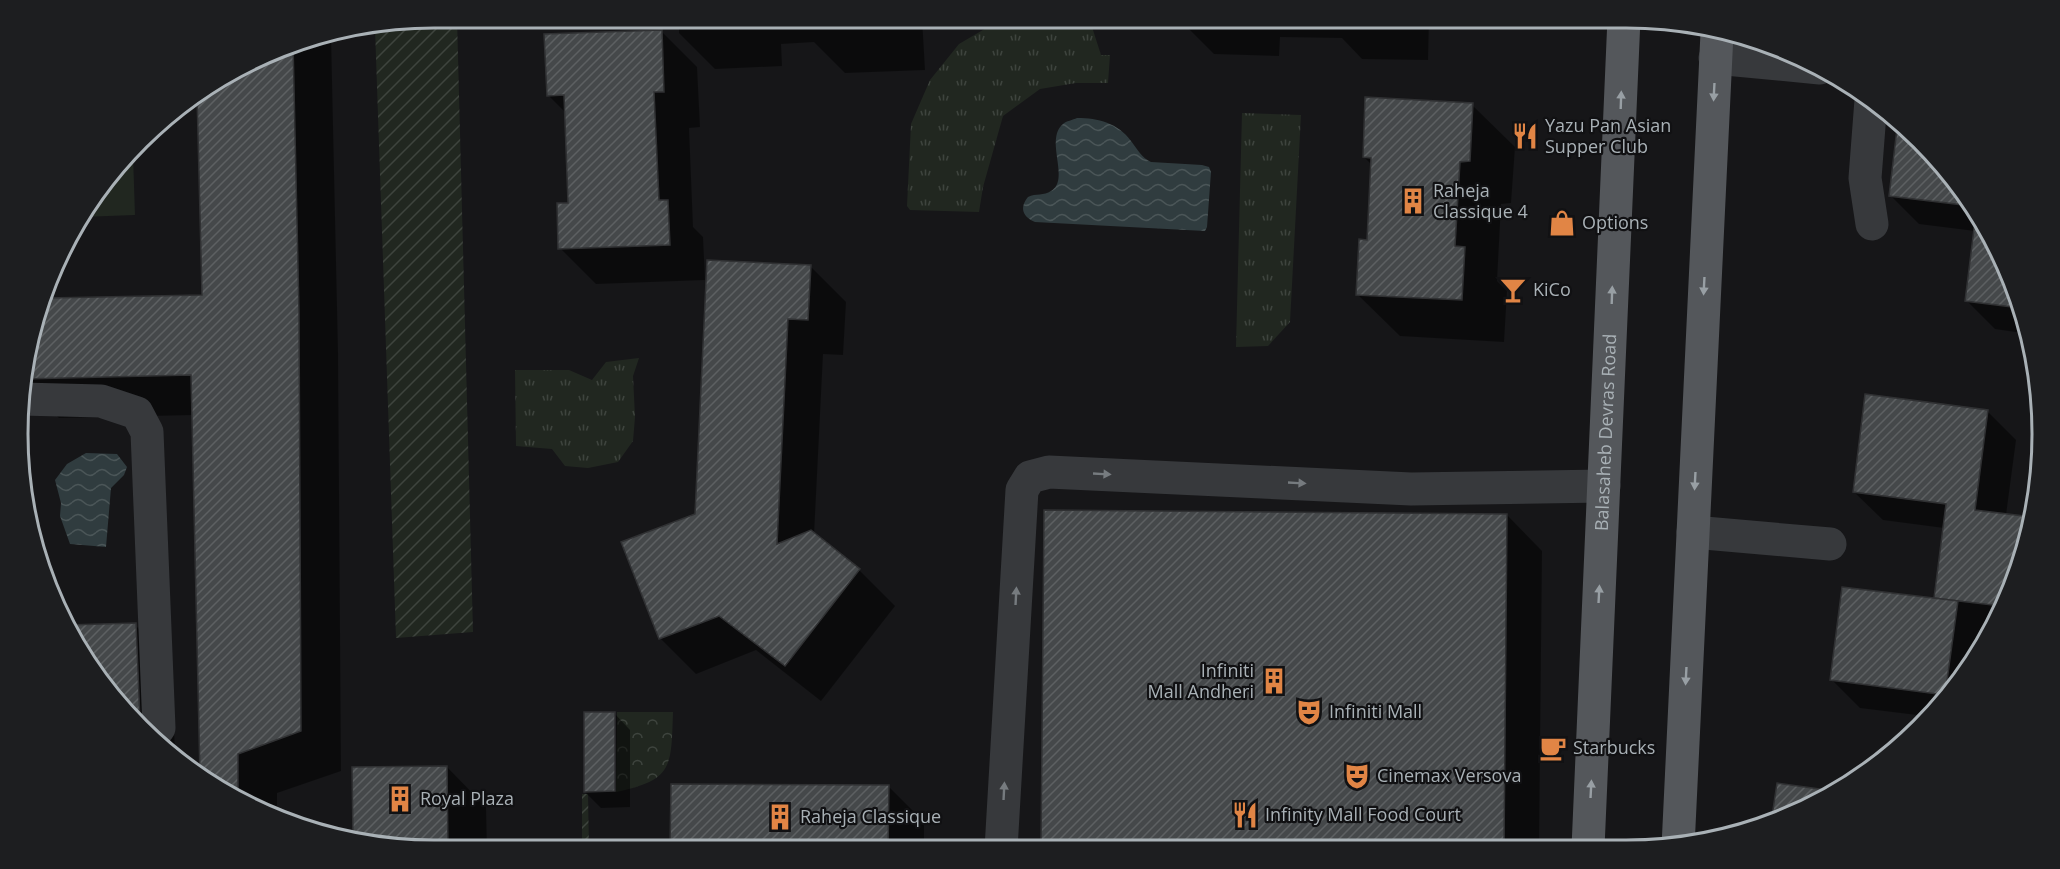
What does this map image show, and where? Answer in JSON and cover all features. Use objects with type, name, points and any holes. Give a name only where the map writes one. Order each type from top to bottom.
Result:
[{"type":"main road","name":"Balasaheb Devras Road","points":[[1588,840],[1624,28]]},
{"type":"main road","points":[[1678,837],[1716,45]]},
{"type":"street","points":[[1716,45],[1783,60]]},
{"type":"street","points":[[1870,110],[1865,178],[1872,224]]},
{"type":"street","points":[[30,399],[101,401],[137,413],[147,432],[159,728],[157,731]]},
{"type":"street","points":[[1002,840],[1022,490],[1030,477],[1049,472],[1412,489],[1604,486]]},
{"type":"street","points":[[1693,532],[1830,544]]},
{"type":"green space","points":[[457,28],[473,632],[396,638],[375,33],[408,29]]},
{"type":"green space","points":[[986,28],[1092,28],[1101,55],[1110,55],[1108,83],[1076,83],[1040,89],[1003,116],[983,187],[979,212],[910,210],[907,206],[911,124],[930,80],[959,44]]},
{"type":"green space","points":[[1242,113],[1301,115],[1290,322],[1268,346],[1236,347]]},
{"type":"green space","points":[[133,162],[135,215],[92,217],[112,187]]},
{"type":"green space","points":[[639,358],[633,376],[635,417],[633,441],[618,462],[588,468],[565,466],[552,449],[516,446],[515,370],[569,370],[592,380],[606,362]]},
{"type":"green space","points":[[617,712],[673,712],[671,746],[666,768],[649,782],[616,792]]},
{"type":"green space","points":[[582,794],[588,794],[589,840],[582,840]]},
{"type":"water","points":[[1077,118],[1092,119],[1114,126],[1126,135],[1142,156],[1151,162],[1209,167],[1211,172],[1205,231],[1035,222],[1028,218],[1023,208],[1028,197],[1048,193],[1056,186],[1059,178],[1056,149],[1058,131],[1064,123]]},
{"type":"water","points":[[86,453],[117,454],[127,467],[124,475],[111,488],[106,547],[70,544],[60,516],[61,503],[55,480],[67,464]]},
{"type":"building","points":[[662,30],[664,92],[654,92],[659,200],[668,200],[670,245],[558,249],[557,203],[568,203],[564,95],[547,96],[544,34]]},
{"type":"building","points":[[293,54],[299,311],[301,731],[238,754],[238,790],[200,766],[191,375],[32,379],[42,329],[52,298],[202,295],[197,105],[255,70]]},
{"type":"building","name":"Raheja Classique 4","points":[[1365,97],[1473,103],[1470,161],[1460,162],[1455,246],[1465,247],[1462,300],[1356,295],[1359,239],[1367,240],[1371,158],[1363,157]]},
{"type":"building","points":[[1897,132],[1931,167],[1960,205],[1889,196]]},
{"type":"building","points":[[1974,227],[1990,255],[2011,307],[1965,301]]},
{"type":"building","points":[[707,260],[811,265],[808,320],[788,319],[777,544],[811,530],[860,569],[785,666],[719,616],[659,639],[621,542],[695,514]]},
{"type":"building","points":[[1865,394],[1988,410],[1975,510],[2024,516],[2010,565],[1994,605],[1934,598],[1946,504],[1853,492]]},
{"type":"building","name":"Infiniti Mall Andheri","points":[[1044,510],[1507,514],[1504,840],[1041,840]]},
{"type":"building","points":[[1842,587],[1958,601],[1947,684],[1938,694],[1830,680]]},
{"type":"building","points":[[136,623],[140,714],[112,682],[76,625]]},
{"type":"building","points":[[584,712],[615,712],[615,791],[584,792]]},
{"type":"building","name":"Royal Plaza","points":[[447,766],[448,840],[408,840],[353,833],[352,767]]},
{"type":"building","points":[[1777,783],[1822,789],[1805,799],[1772,813]]},
{"type":"building","name":"Raheja Classique","points":[[671,784],[889,785],[888,840],[670,840]]},
{"type":"place","name":"Yazu Pan Asian Supper Club","points":[[1525,136]]},
{"type":"place","name":"Raheja Classique 4","points":[[1413,201]]},
{"type":"place","name":"Options","points":[[1562,223]]},
{"type":"place","name":"KiCo","points":[[1513,290]]},
{"type":"place","name":"Infiniti Mall Andheri","points":[[1274,681]]},
{"type":"place","name":"Infiniti Mall","points":[[1309,712]]},
{"type":"place","name":"Starbucks","points":[[1553,748]]},
{"type":"place","name":"Cinemax Versova","points":[[1357,776]]},
{"type":"place","name":"Royal Plaza","points":[[400,799]]},
{"type":"place","name":"Infinity Mall Food Court","points":[[1245,815]]},
{"type":"place","name":"Raheja Classique","points":[[780,817]]}]
